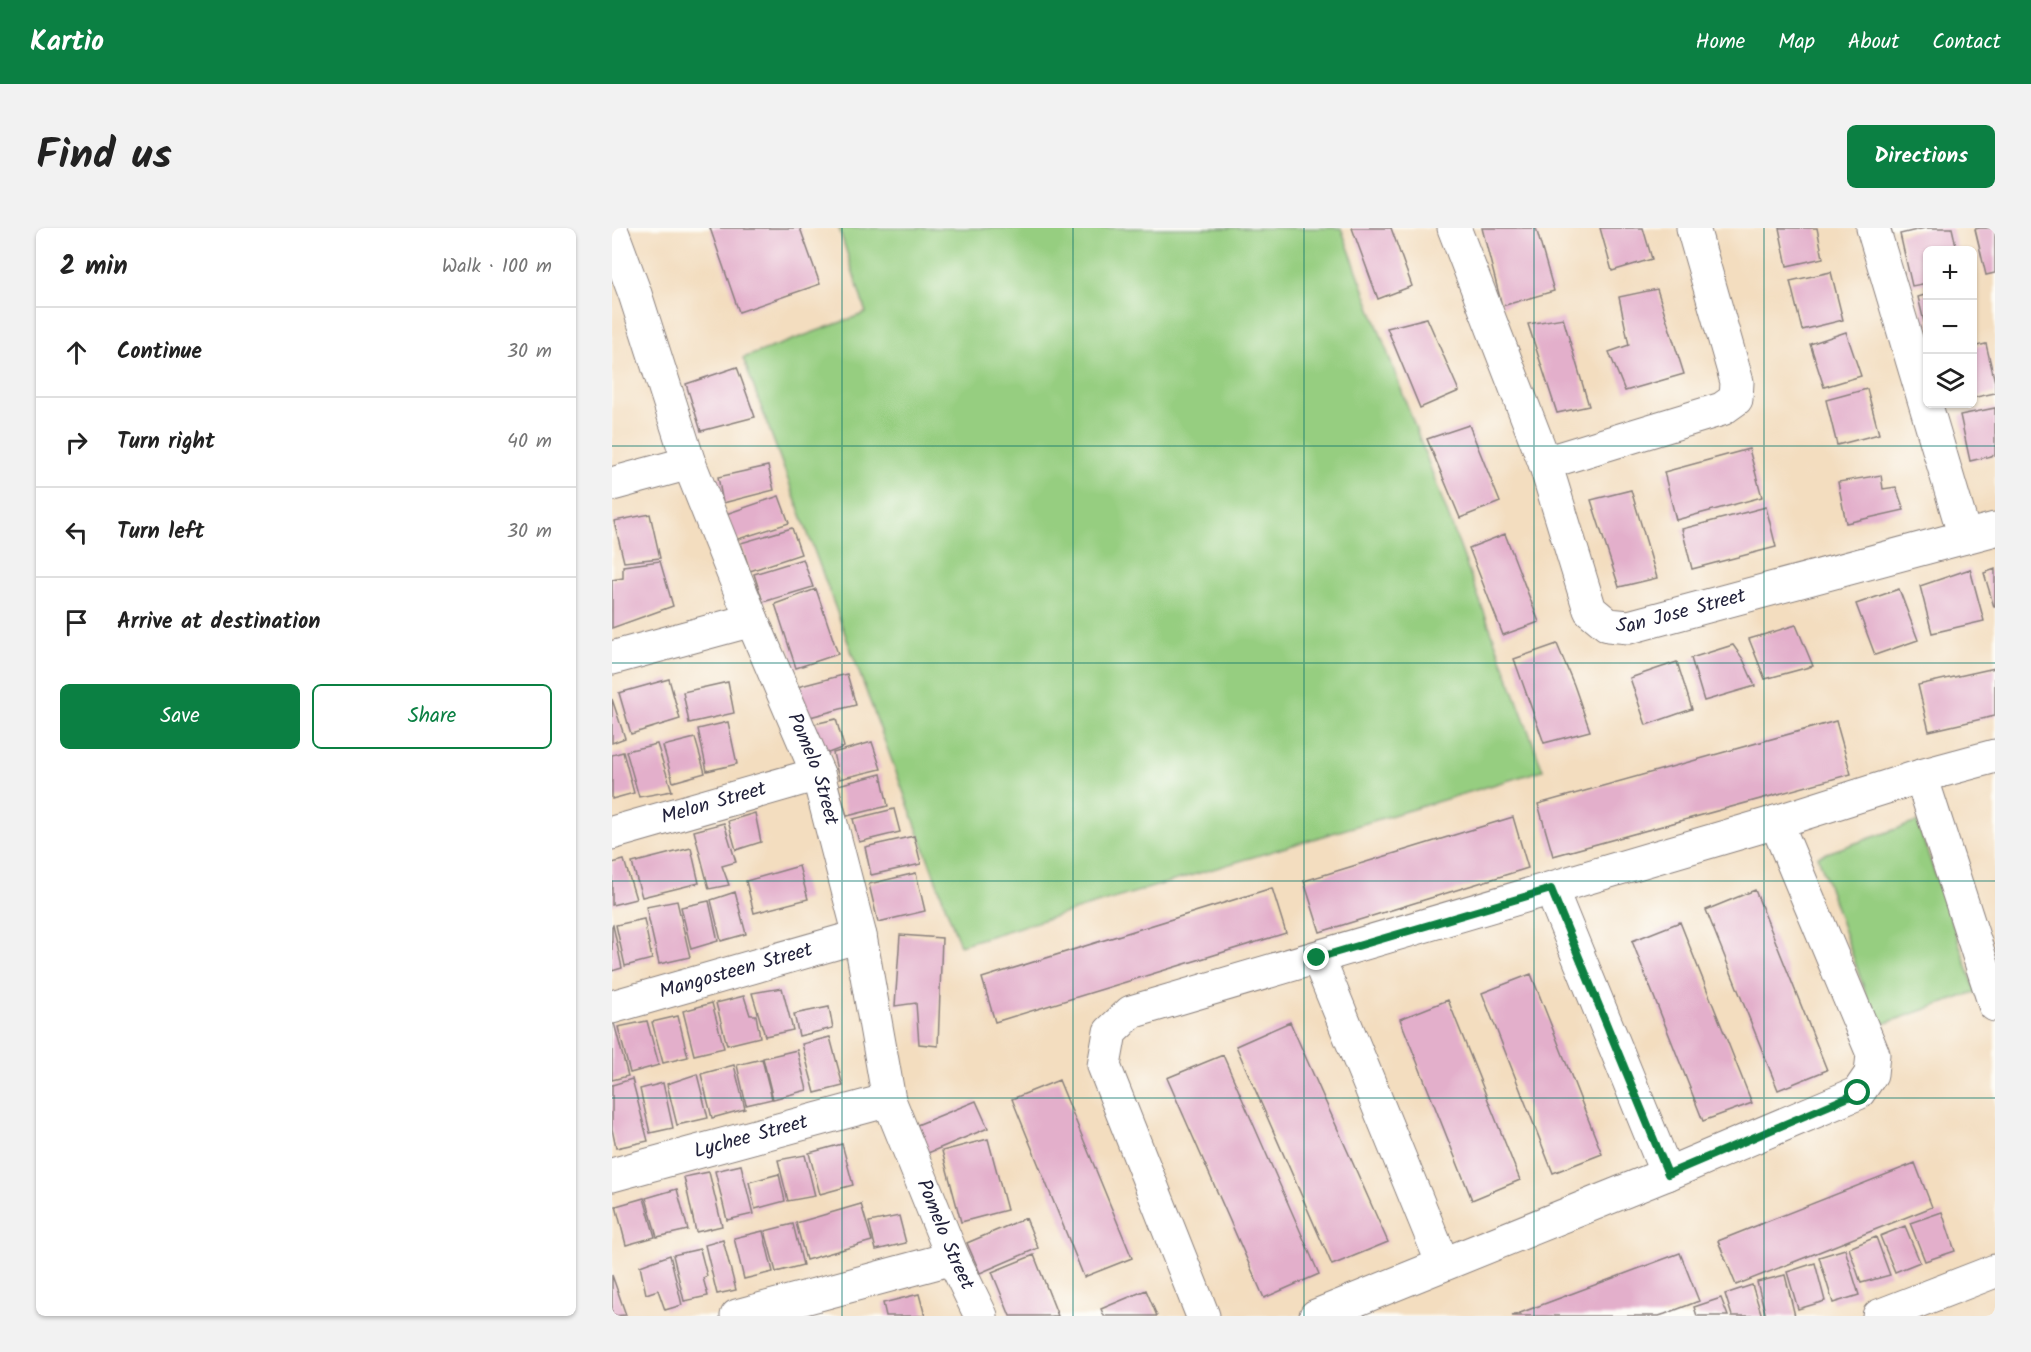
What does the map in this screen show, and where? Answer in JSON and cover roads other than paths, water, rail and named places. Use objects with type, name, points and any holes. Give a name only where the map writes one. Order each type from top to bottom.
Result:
[{"type":"street","name":"San Jose Street","points":[[1454,228],[1545,464],[1590,610],[1608,625],[1629,627],[1980,533]]},
{"type":"street","points":[[1545,464],[1722,409],[1736,399],[1737,382],[1693,228]]},
{"type":"street","points":[[1873,228],[1980,533]]},
{"type":"street","name":"Pomelo Street","points":[[612,232],[623,297],[752,620],[818,774],[860,936],[889,1100],[953,1258],[981,1316]]},
{"type":"street","points":[[612,484],[689,463]]},
{"type":"street","points":[[612,658],[752,620]]},
{"type":"street","points":[[1203,1316],[1104,1066],[1110,1032],[1131,1012],[1776,822],[1921,776],[1995,756]]},
{"type":"street","name":"Melon Street","points":[[612,833],[818,774]]},
{"type":"street","points":[[1921,776],[1995,1005]]},
{"type":"street","points":[[1316,1316],[1668,1174],[1858,1093],[1871,1074],[1873,1054],[1776,822]]},
{"type":"street","points":[[1551,889],[1668,1174]]},
{"type":"street","name":"Mangosteen Street","points":[[612,1007],[860,936]]},
{"type":"street","points":[[1317,958],[1443,1264]]},
{"type":"street","name":"Lychee Street","points":[[612,1175],[889,1100]]},
{"type":"street","points":[[737,1316],[953,1258]]},
{"type":"street","points":[[1880,1316],[1995,1272]]}]
